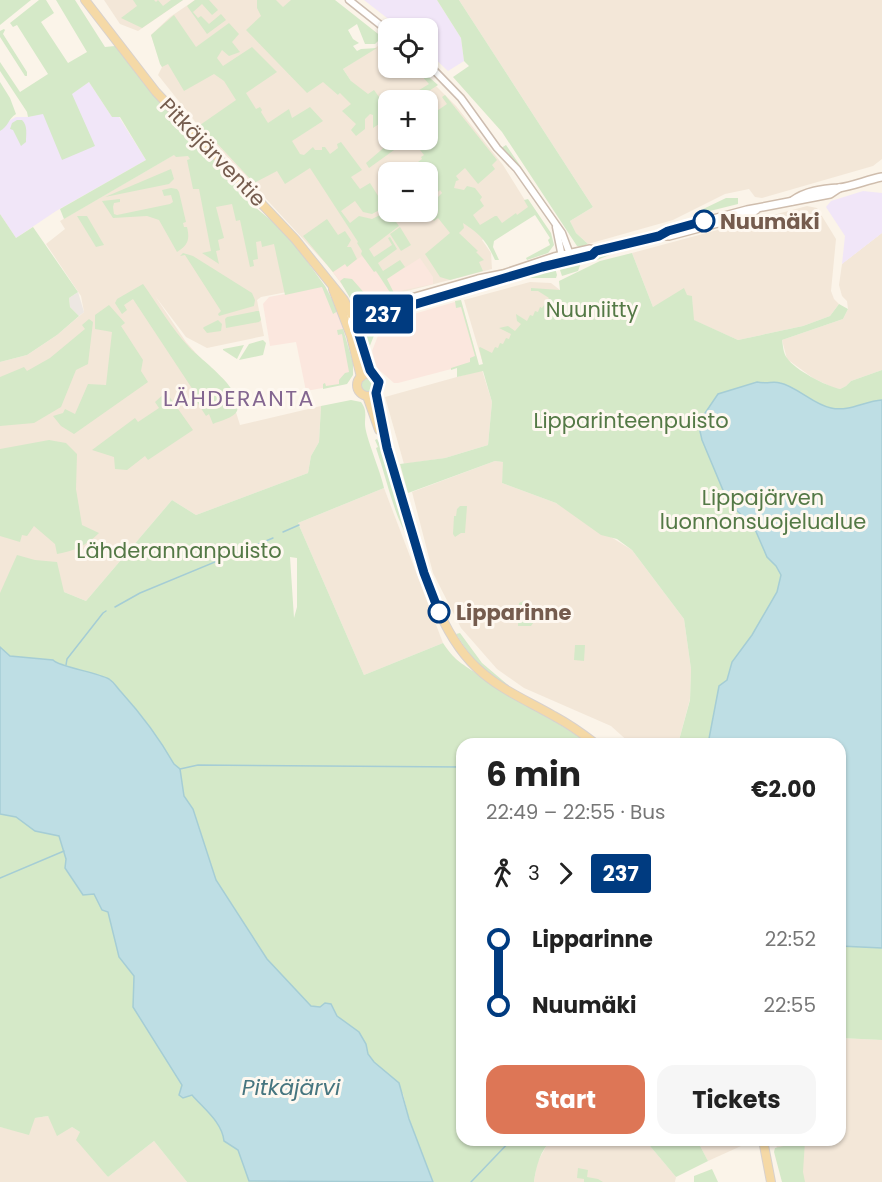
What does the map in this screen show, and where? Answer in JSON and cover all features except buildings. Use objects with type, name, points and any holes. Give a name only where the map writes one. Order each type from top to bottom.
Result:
[{"type":"main road","name":"Pitkäjärventie","points":[[85,0],[156,92],[296,238],[344,300],[354,318],[372,375]]},
{"type":"main road","name":"Pitkäjärventie","points":[[92,0],[98,15]]},
{"type":"main road","points":[[869,179],[882,171]]},
{"type":"main road","points":[[346,322],[567,258],[590,249],[596,251],[659,236],[669,236],[744,216],[818,190],[839,188],[882,177]]},
{"type":"main road","name":"Pitkäjärventie","points":[[332,285],[346,322],[361,377]]},
{"type":"main road","points":[[387,448],[376,393],[379,382],[372,375],[366,374],[361,377],[358,388],[367,396],[387,448],[431,591],[441,616],[467,657],[493,681],[556,717],[587,738]]},
{"type":"main road","points":[[367,396],[376,393]]},
{"type":"main road","points":[[764,1146],[771,1182]]},
{"type":"street","points":[[349,0],[378,23]]},
{"type":"street","points":[[438,74],[461,98],[495,146],[517,169],[562,233],[567,258]]},
{"type":"shaded area","points":[[104,0],[183,0],[138,31],[120,24]]},
{"type":"shaded area","points":[[195,0],[321,0],[338,95],[351,81],[343,69],[378,46],[378,78],[428,78],[456,106],[503,165],[531,210],[482,240],[491,253],[492,269],[357,304],[328,266],[197,124],[158,75],[162,67],[151,35],[170,17]]},
{"type":"shaded area","points":[[364,0],[437,0],[461,38],[464,61],[448,71],[438,62],[438,18],[387,18]]},
{"type":"shaded area","points":[[459,0],[882,0],[882,159],[873,166],[762,198],[755,197],[749,189],[725,194],[673,220],[588,244],[576,233],[570,221],[593,207]]},
{"type":"shaded area","points":[[89,82],[112,117],[119,117],[146,160],[56,211],[16,238],[0,214],[0,126],[16,117],[43,113]]},
{"type":"shaded area","points":[[196,142],[239,195],[323,285],[261,297],[257,300],[264,336],[207,348],[186,337],[155,296],[186,342],[229,390],[240,425],[321,406],[319,442],[311,456],[308,473],[196,515],[172,500],[86,601],[64,592],[0,593],[0,362],[27,355],[57,335],[84,312],[81,296],[46,244],[65,229],[60,221]]},
{"type":"shaded area","points":[[863,191],[882,193],[882,233],[842,264],[845,236],[826,207],[831,201]]},
{"type":"shaded area","points":[[807,206],[817,208],[836,239],[831,291],[839,304],[830,316],[803,326],[738,340],[693,320],[692,296],[653,307],[632,253]]},
{"type":"shaded area","points":[[882,233],[882,370],[851,381],[840,389],[834,388],[813,378],[787,359],[782,340],[843,319],[848,309],[847,301],[842,296],[839,285],[842,264]]},
{"type":"shaded area","points":[[362,256],[384,281],[420,258],[433,277],[433,284],[356,300],[333,272]]},
{"type":"shaded area","points":[[530,282],[551,283],[560,290],[557,297],[483,364],[464,300]]},
{"type":"shaded area","points":[[325,286],[339,311],[348,346],[350,380],[345,384],[306,391],[296,342],[270,346],[263,304],[269,297]]},
{"type":"shaded area","points":[[78,292],[84,312],[79,316],[70,307],[69,298]]},
{"type":"shaded area","points":[[461,301],[478,362],[398,383],[394,383],[377,368],[372,351],[383,323]]},
{"type":"shaded area","points":[[482,370],[492,402],[488,445],[445,458],[404,464],[385,397]]},
{"type":"shaded area","points":[[495,461],[504,462],[502,483],[556,503],[632,550],[684,619],[691,669],[690,699],[680,738],[624,738],[611,726],[524,688],[497,669],[461,628],[433,573],[412,492]]},
{"type":"shaded area","points":[[384,488],[443,643],[364,675],[298,523]]},
{"type":"shaded area","points":[[846,1038],[882,1040],[882,1182],[785,1182],[776,1146],[846,1146]]},
{"type":"shaded area","points":[[48,1116],[55,1129],[72,1127],[80,1132],[108,1177],[154,1141],[187,1182],[0,1182],[0,1127],[13,1130],[35,1118]]},
{"type":"shaded area","points":[[546,1146],[650,1146],[676,1177],[675,1182],[534,1182],[537,1163]]},
{"type":"shaded area","points":[[700,1146],[741,1146],[708,1161]]},
{"type":"green space","points":[[0,0],[31,0],[0,25]]},
{"type":"green space","points":[[39,0],[46,0],[54,13],[41,22],[68,63],[87,52],[56,0],[75,0],[105,47],[115,46],[145,85],[229,175],[243,197],[293,242],[325,286],[338,311],[333,314],[322,287],[285,295],[274,244],[262,247],[261,241],[256,242],[258,259],[253,260],[254,266],[250,267],[240,220],[236,221],[232,204],[216,207],[224,238],[218,240],[220,250],[216,251],[219,264],[202,253],[211,251],[199,189],[193,189],[188,156],[176,157],[174,155],[64,219],[60,209],[146,160],[120,117],[112,117],[89,82],[72,94],[95,146],[62,160],[43,114],[28,117],[0,71],[0,62],[20,92],[48,74],[17,25],[13,27],[10,23]]},
{"type":"green space","points":[[133,0],[154,0],[156,2],[158,0],[163,6],[171,0],[183,0],[142,28],[121,18],[137,6]]},
{"type":"green space","points":[[195,0],[209,0],[218,10],[212,15],[202,4],[193,12],[198,18],[201,16],[209,24],[221,14],[226,20],[207,34],[187,6]]},
{"type":"green space","points":[[257,0],[276,0],[283,7],[291,0],[335,0],[378,34],[378,41],[375,44],[365,44],[357,24],[348,30],[353,39],[359,43],[353,46],[357,51],[377,48],[343,69],[351,81],[368,94],[374,90],[378,96],[378,125],[373,128],[373,115],[370,114],[365,119],[365,129],[356,136],[351,130],[356,124],[342,111],[351,104],[340,93],[338,95],[323,82],[307,93],[246,30],[261,16],[257,8]]},
{"type":"green space","points":[[437,0],[459,0],[593,207],[570,221],[576,233],[588,244],[577,246],[502,132],[453,77],[469,66],[464,61],[461,38]]},
{"type":"green space","points":[[174,15],[196,47],[229,23],[239,34],[232,42],[240,52],[229,56],[222,50],[217,58],[223,66],[252,47],[277,72],[246,93],[256,109],[260,107],[268,123],[289,109],[292,118],[310,107],[323,121],[292,141],[300,154],[304,155],[313,147],[315,150],[322,150],[322,147],[325,147],[330,154],[338,148],[337,144],[341,142],[362,170],[351,177],[360,189],[370,183],[378,196],[378,211],[372,214],[363,212],[355,201],[341,211],[350,223],[359,216],[372,219],[378,216],[378,222],[396,222],[399,226],[369,249],[374,257],[392,245],[388,238],[390,237],[397,249],[378,263],[383,271],[400,260],[405,267],[387,279],[394,293],[391,294],[361,254],[358,242],[310,168],[285,184],[277,171],[254,183],[200,125],[236,100],[224,81],[214,74],[184,91],[168,64],[162,67],[160,64],[151,35]]},
{"type":"green space","points":[[4,29],[3,34],[27,72],[27,76],[0,37],[0,31]]},
{"type":"green space","points":[[424,78],[430,78],[438,85],[430,90],[419,90],[429,84]]},
{"type":"green space","points":[[0,82],[16,114],[0,131]]},
{"type":"green space","points":[[445,95],[497,160],[492,165],[495,169],[478,184],[465,168],[456,176],[459,180],[456,181],[454,188],[464,190],[467,186],[475,188],[482,197],[480,200],[484,206],[473,215],[480,225],[495,216],[502,223],[516,213],[517,215],[528,207],[524,200],[528,199],[551,233],[554,245],[548,253],[527,260],[526,258],[550,245],[548,240],[550,238],[535,215],[494,241],[493,247],[499,260],[495,260],[489,247],[463,223],[464,228],[459,233],[484,260],[479,262],[483,271],[450,280],[440,277],[425,254],[450,233],[438,218],[438,197],[442,193],[440,190],[438,192],[438,162],[418,162],[424,155],[420,150],[438,150],[438,110],[447,104],[442,97]]},
{"type":"green space","points":[[22,120],[26,127],[26,142],[21,146],[13,130],[10,129],[12,123]]},
{"type":"green space","points":[[506,145],[554,215],[512,158],[501,148]]},
{"type":"green space","points":[[381,150],[394,150],[369,168],[366,163]]},
{"type":"green space","points":[[171,169],[174,179],[169,184],[105,197]]},
{"type":"green space","points":[[171,188],[179,192],[186,222],[183,223],[184,227],[187,227],[188,235],[186,244],[177,252],[159,220],[147,216],[113,218],[102,201],[120,199],[120,202],[114,203],[113,207],[114,214],[117,215],[170,204],[173,202],[171,195],[164,196],[162,190]]},
{"type":"green space","points":[[726,198],[738,198],[738,204],[698,214],[697,212]]},
{"type":"green space","points":[[0,214],[16,238],[33,227],[78,292],[69,298],[70,307],[79,316],[57,335],[27,355],[0,362]]},
{"type":"green space","points":[[77,216],[87,216],[104,245],[96,247]]},
{"type":"green space","points":[[327,219],[338,235],[345,231],[351,240],[347,247],[351,247],[357,259],[347,267],[345,264],[333,272],[303,236]]},
{"type":"green space","points":[[400,227],[411,245],[401,251],[390,234]]},
{"type":"green space","points":[[671,236],[671,238],[597,260],[593,257]]},
{"type":"green space","points":[[183,253],[193,256],[252,293],[255,300],[254,306],[219,316],[221,311],[185,255],[180,256]]},
{"type":"green space","name":"Lippajärven luonnonsuojelualue","points":[[632,253],[653,307],[684,288],[687,295],[692,296],[694,320],[738,340],[803,326],[830,316],[839,304],[848,309],[843,319],[782,340],[786,356],[791,363],[804,372],[840,389],[851,381],[882,370],[882,1040],[846,1038],[846,738],[680,738],[690,700],[691,669],[684,619],[632,550],[617,539],[601,535],[556,503],[502,483],[503,462],[495,461],[408,493],[400,464],[445,458],[488,445],[492,402],[483,371],[457,377],[457,368],[451,370],[451,368],[470,362],[470,358],[475,356],[461,307],[456,308],[455,301],[461,300],[479,365],[483,364],[480,347],[492,353],[495,347],[498,348],[500,343],[503,344],[506,338],[509,339],[511,334],[499,328],[508,326],[515,331],[521,324],[517,321],[516,314],[527,321],[530,315],[533,316],[535,311],[538,312],[549,298],[538,291],[531,291],[531,288],[560,290],[559,281],[600,261]]},
{"type":"green space","points":[[582,260],[578,271],[562,276],[559,267]]},
{"type":"green space","points":[[555,268],[556,278],[528,278],[504,284],[503,282]]},
{"type":"green space","points":[[344,278],[352,279],[367,296],[378,294],[385,298],[361,304],[350,298],[340,281]]},
{"type":"green space","points":[[143,284],[183,340],[229,385],[238,403],[237,411],[233,416],[213,424],[209,414],[206,416],[197,402],[199,399],[133,299],[124,305],[127,310],[122,314],[115,303],[117,299]]},
{"type":"green space","points":[[109,305],[125,323],[121,326],[143,360],[141,371],[148,382],[74,434],[61,426],[53,416],[63,413],[65,409],[75,414],[88,384],[106,385],[112,332],[95,329],[95,315]]},
{"type":"green space","points":[[259,311],[261,320],[259,322],[226,328],[225,319],[227,317]]},
{"type":"green space","points":[[89,319],[93,322],[88,364],[76,370],[61,407],[34,423],[0,426],[0,377],[24,367],[27,371],[50,358],[85,329],[82,325]]},
{"type":"green space","points":[[218,320],[222,324],[221,331],[207,333],[203,328]]},
{"type":"green space","points":[[379,323],[369,348],[366,331],[372,325]]},
{"type":"green space","points":[[343,329],[353,363],[353,375],[347,384],[323,389],[325,383],[326,386],[339,384],[339,380],[349,372],[342,334],[338,335],[337,330]]},
{"type":"green space","points":[[263,340],[266,343],[263,355],[239,360],[249,344]]},
{"type":"green space","points":[[244,345],[237,359],[223,350],[223,349]]},
{"type":"green space","points":[[368,379],[373,381],[375,386],[373,391],[368,393],[363,391],[361,386],[363,381]]},
{"type":"green space","points":[[166,392],[193,430],[148,460],[145,456],[127,470],[115,469],[114,457],[92,450],[135,418],[138,422],[159,408],[155,402]]},
{"type":"green space","name":"Lähderannanpuisto","points":[[351,400],[361,402],[365,410],[368,437],[384,488],[298,523],[364,675],[443,643],[466,667],[580,738],[456,738],[456,1146],[547,1146],[537,1165],[534,1182],[433,1182],[409,1119],[403,1094],[330,1030],[0,668],[0,593],[17,555],[35,560],[57,562],[64,592],[86,601],[172,500],[196,515],[308,473],[311,456],[319,442],[321,406]],"holes":[[[290,557],[297,558],[297,607],[294,618]]]},
{"type":"green space","points":[[377,439],[387,458],[411,543],[399,521],[391,497],[376,448],[378,447],[375,440]]},
{"type":"green space","points":[[49,440],[66,443],[77,454],[76,489],[82,525],[99,533],[80,547],[57,554],[55,544],[34,526],[27,536],[22,535],[20,542],[0,536],[0,449]]},
{"type":"green space","points":[[460,506],[467,506],[465,533],[455,537],[453,534],[454,516]]},
{"type":"green space","points":[[526,600],[540,613],[531,626],[518,626],[519,603]]},
{"type":"green space","points":[[460,633],[482,663],[508,685],[492,677],[478,664],[456,634]]},
{"type":"green space","points":[[575,645],[585,645],[584,661],[574,660]]},
{"type":"green space","points":[[0,782],[67,812],[277,1182],[187,1182],[154,1141],[108,1177],[76,1140],[80,1132],[72,1127],[57,1136],[48,1116],[35,1118],[29,1135],[0,1127]]},
{"type":"green space","points":[[650,1146],[700,1146],[708,1161],[676,1177]]},
{"type":"green space","points":[[805,1146],[803,1172],[805,1182],[782,1182],[775,1148]]},
{"type":"green space","points":[[578,1168],[588,1170],[587,1177],[603,1182],[584,1182],[584,1179],[577,1178]]},
{"type":"green space","points":[[712,1169],[718,1182],[694,1182],[694,1176]]},
{"type":"water","points":[[757,382],[778,382],[831,408],[844,409],[882,400],[882,948],[846,946],[846,738],[709,738],[719,686],[727,680],[732,662],[752,635],[777,592],[781,575],[767,557],[754,527],[728,502],[702,440],[699,427],[703,416],[718,394]]},
{"type":"water","name":"Pitkäjärvi","points":[[0,647],[10,656],[53,660],[62,665],[109,679],[136,710],[174,764],[180,769],[184,796],[193,809],[216,880],[267,959],[311,1006],[320,1007],[325,1003],[331,1004],[337,1016],[359,1032],[374,1062],[399,1083],[409,1119],[433,1182],[249,1181],[238,1150],[224,1141],[223,1134],[212,1116],[192,1095],[183,1098],[179,1095],[182,1085],[133,1007],[134,976],[119,957],[108,912],[102,910],[94,894],[83,895],[65,868],[66,859],[59,836],[35,831],[16,817],[0,814]]},
{"type":"waterway","points":[[283,532],[299,525]]},
{"type":"waterway","points":[[115,607],[140,593],[273,538]]},
{"type":"waterway","points":[[66,665],[67,659],[106,611]]},
{"type":"waterway","points":[[180,769],[198,765],[456,767]]},
{"type":"waterway","points":[[0,878],[64,851]]},
{"type":"waterway","points":[[471,1182],[505,1146]]},
{"type":"bus line","name":"237","points":[[439,612],[424,573],[387,448],[376,393],[379,382],[372,375],[355,322],[542,267],[592,255],[596,251],[659,236],[668,231],[704,221]]},
{"type":"place","name":"Nuumäki","points":[[704,221]]},
{"type":"place","name":"Lipparinne","points":[[439,612]]},
{"type":"district","name":"LÄHDERANTA","points":[[239,398]]},
{"type":"park label","name":"Nuuniitty","points":[[592,309]]},
{"type":"park label","name":"Lipparinteenpuisto","points":[[631,420]]}]
